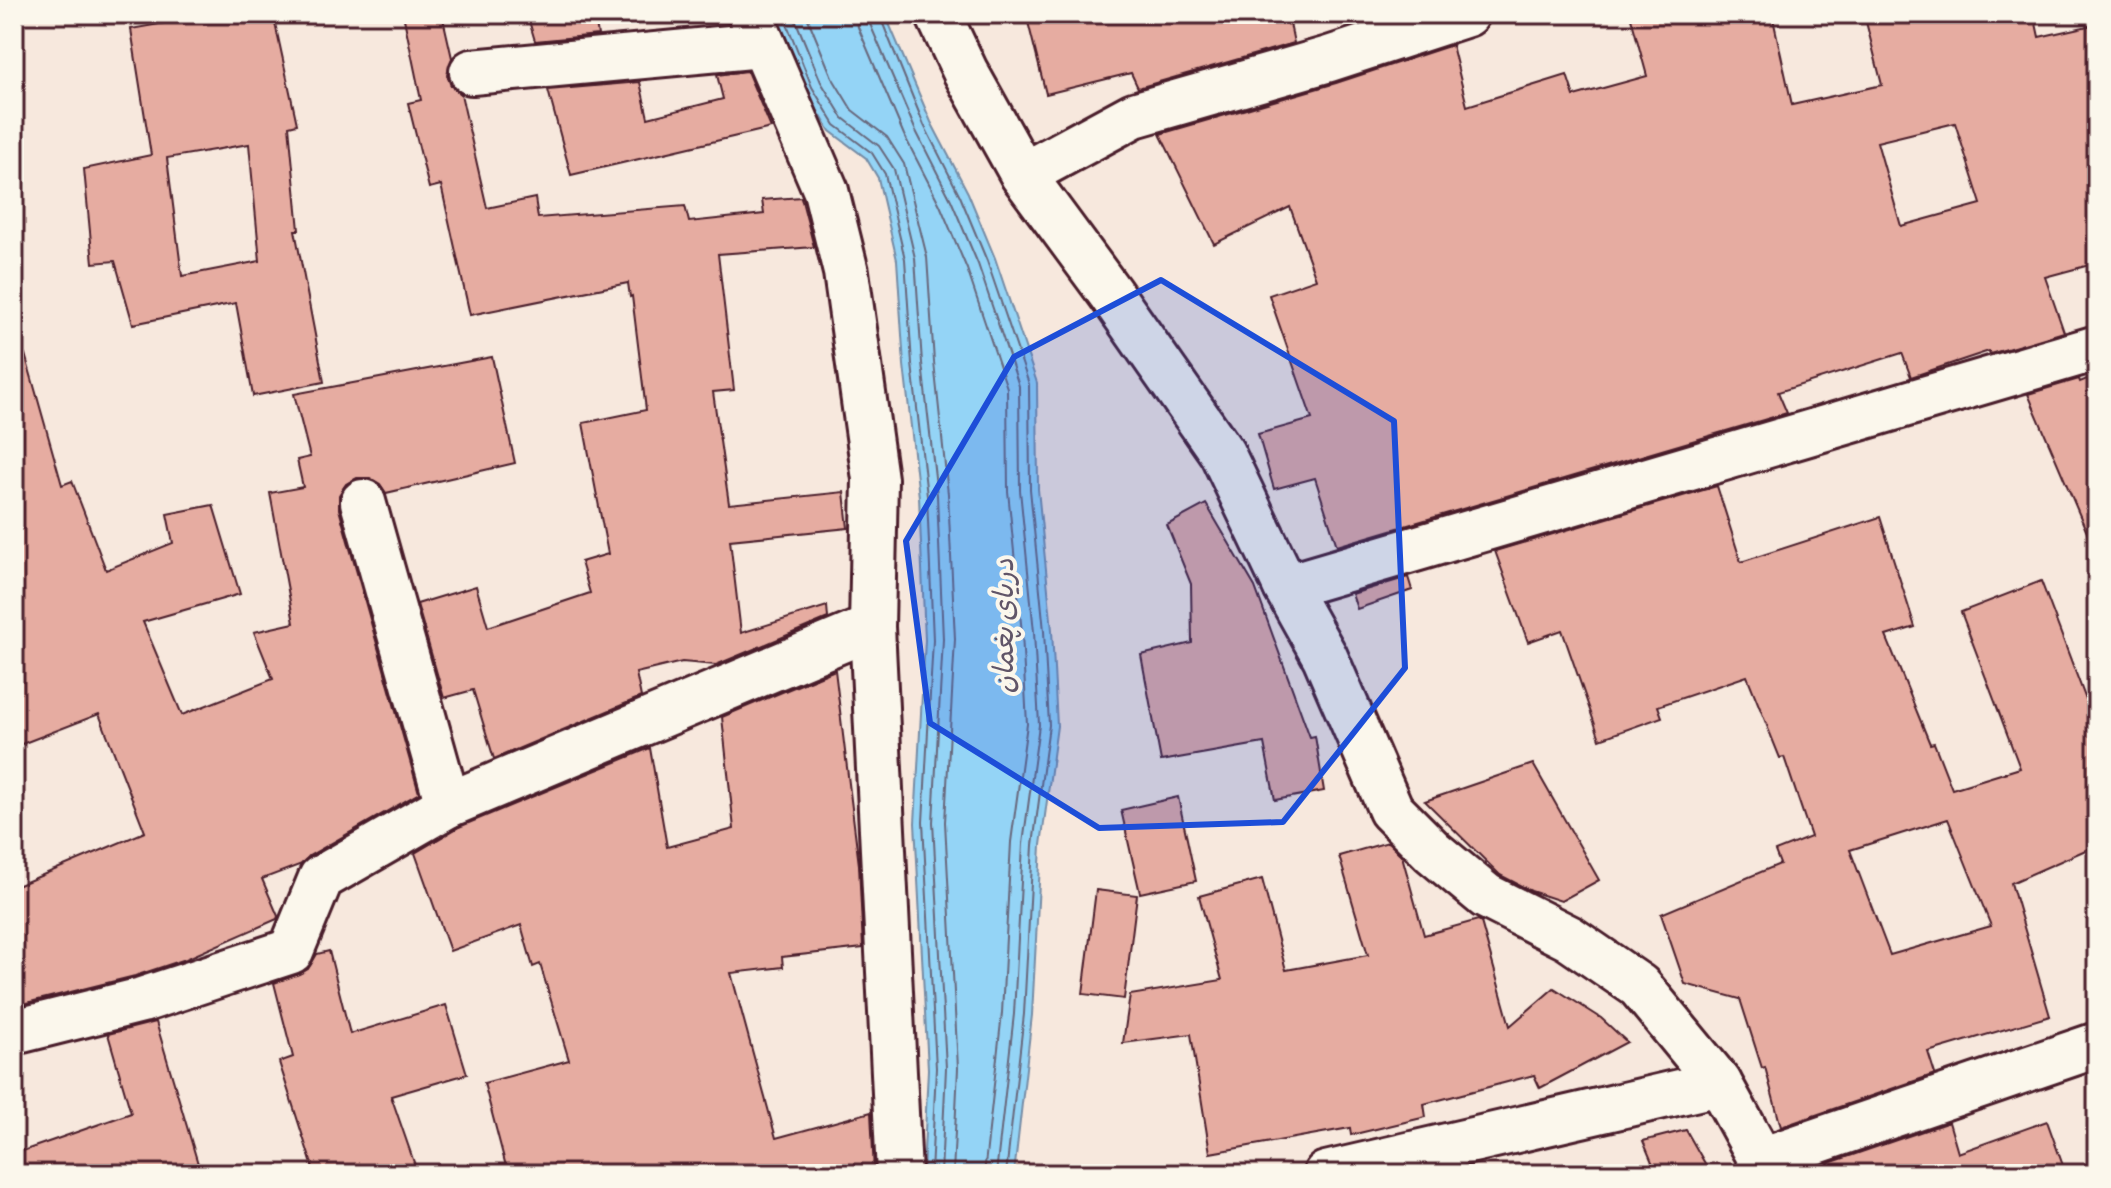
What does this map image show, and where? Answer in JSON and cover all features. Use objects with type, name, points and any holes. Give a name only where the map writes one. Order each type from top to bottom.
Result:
[{"type":"street","points":[[938,14],[965,71],[1023,175],[1222,453],[1286,587],[1325,657],[1391,810],[1433,852],[1486,896],[1569,938],[1639,986],[1719,1083],[1765,1167],[2097,1045]]},
{"type":"street","points":[[1023,175],[1134,115],[1329,59],[1467,14]]},
{"type":"street","points":[[472,72],[756,30],[826,191],[846,272],[875,479],[872,627],[899,1174]]},
{"type":"street","points":[[1286,587],[2097,348]]},
{"type":"street","points":[[363,502],[448,805]]},
{"type":"street","points":[[14,1032],[142,1000],[291,951],[321,878],[448,805],[872,627]]},
{"type":"street","points":[[1326,1174],[1719,1083]]},
{"type":"highlighted area","points":[[1161,280],[1394,421],[1405,668],[1283,822],[1099,828],[930,723],[906,541],[1014,357]]},
{"type":"water","name":"دریای پغمان","points":[[774,14],[885,14],[931,122],[968,193],[995,258],[1037,383],[1038,489],[1052,630],[1057,726],[1041,845],[1032,1015],[1014,1174],[923,1174],[928,1069],[915,823],[925,640],[919,497],[904,365],[897,260],[878,178],[866,158],[830,131],[805,90]]},
{"type":"building","points":[[163,14],[273,14],[297,124],[289,126],[299,230],[295,230],[324,382],[253,396],[236,303],[133,324],[115,261],[93,263],[84,169],[151,155],[131,29],[165,23]],"holes":[[[249,144],[260,261],[182,276],[167,158]]]},
{"type":"building","points":[[403,14],[442,14],[452,58],[447,75],[451,86],[461,94],[487,208],[535,198],[538,218],[685,206],[689,222],[764,214],[762,200],[801,197],[814,247],[718,254],[734,390],[713,392],[729,504],[844,492],[848,528],[730,540],[741,633],[827,606],[828,618],[716,665],[682,662],[636,673],[641,697],[494,759],[473,690],[444,698],[417,604],[476,586],[488,627],[590,593],[581,562],[608,554],[583,423],[646,410],[628,283],[470,315],[441,185],[429,188],[408,103],[421,100]]},
{"type":"building","points":[[527,14],[594,14],[598,35],[535,41]]},
{"type":"building","points":[[1026,14],[1288,14],[1294,43],[1138,88],[1131,73],[1046,94]]},
{"type":"building","points":[[1630,14],[1772,14],[1792,105],[1882,85],[1864,14],[2034,14],[2039,37],[2097,24],[2097,263],[2045,277],[2064,332],[1990,354],[1989,351],[1911,377],[1902,353],[1778,392],[1787,413],[1337,546],[1315,478],[1274,489],[1258,434],[1312,419],[1269,295],[1316,279],[1290,207],[1214,244],[1160,134],[1336,83],[1452,45],[1467,106],[1567,75],[1574,96],[1647,76]],"holes":[[[1955,123],[1981,204],[1901,226],[1877,142]]]},
{"type":"building","points":[[747,71],[771,128],[571,175],[548,90],[640,82],[648,118],[723,99],[717,75]]},
{"type":"building","points":[[25,354],[62,485],[72,481],[106,570],[173,543],[167,514],[213,505],[240,594],[143,622],[182,715],[273,679],[254,632],[294,623],[270,493],[303,487],[297,460],[310,457],[294,394],[492,357],[515,463],[386,493],[380,484],[370,478],[357,478],[346,484],[339,495],[339,509],[419,793],[309,856],[302,864],[262,879],[277,919],[186,959],[135,976],[14,1006],[14,887],[145,832],[99,714],[14,747],[14,356]]},
{"type":"building","points":[[2097,375],[2097,556],[2028,394]]},
{"type":"building","points":[[1717,486],[1741,562],[1880,517],[1915,627],[1886,636],[1952,789],[2020,768],[1961,612],[2041,581],[2097,729],[2097,845],[2011,883],[2050,1016],[1928,1052],[1935,1074],[1781,1127],[1765,1067],[1762,1068],[1740,999],[1685,984],[1661,914],[1780,864],[1775,851],[1811,837],[1784,757],[1780,758],[1747,676],[1658,706],[1662,717],[1600,739],[1562,630],[1528,642],[1495,551]],"holes":[[[1948,819],[1991,926],[1890,955],[1850,850]]]},
{"type":"building","points":[[1206,504],[1255,587],[1310,737],[1315,736],[1324,791],[1275,800],[1264,743],[1161,761],[1141,655],[1192,643],[1191,584],[1167,525]]},
{"type":"building","points":[[1408,577],[1412,590],[1357,609],[1352,594]]},
{"type":"building","points":[[835,670],[859,865],[863,948],[782,957],[783,967],[731,973],[776,1138],[871,1112],[874,1172],[508,1174],[484,1083],[569,1060],[540,964],[533,967],[521,925],[450,951],[415,853],[459,827],[650,748],[667,847],[734,829],[722,717]]},
{"type":"building","points":[[1533,764],[1599,880],[1561,901],[1531,891],[1500,875],[1425,801]]},
{"type":"building","points":[[1178,797],[1196,881],[1140,893],[1121,810]]},
{"type":"building","points":[[1388,842],[1402,856],[1424,935],[1478,920],[1481,922],[1510,1026],[1554,988],[1601,1018],[1627,1042],[1540,1088],[1534,1075],[1424,1104],[1426,1117],[1351,1135],[1350,1128],[1210,1153],[1191,1034],[1123,1043],[1130,995],[1222,980],[1199,896],[1262,879],[1286,970],[1368,955],[1339,856]]},
{"type":"building","points":[[1096,890],[1137,895],[1124,999],[1083,994]]},
{"type":"building","points":[[329,951],[350,1034],[446,1005],[467,1074],[391,1096],[418,1174],[315,1174],[279,1062],[293,1057],[274,983],[308,969],[317,954]]},
{"type":"building","points":[[156,1022],[201,1174],[14,1174],[14,1154],[131,1113],[108,1034]]},
{"type":"building","points":[[2047,1121],[2066,1174],[1797,1174],[1949,1122],[1958,1153]]},
{"type":"building","points":[[1686,1130],[1711,1174],[1657,1174],[1643,1141]]}]
